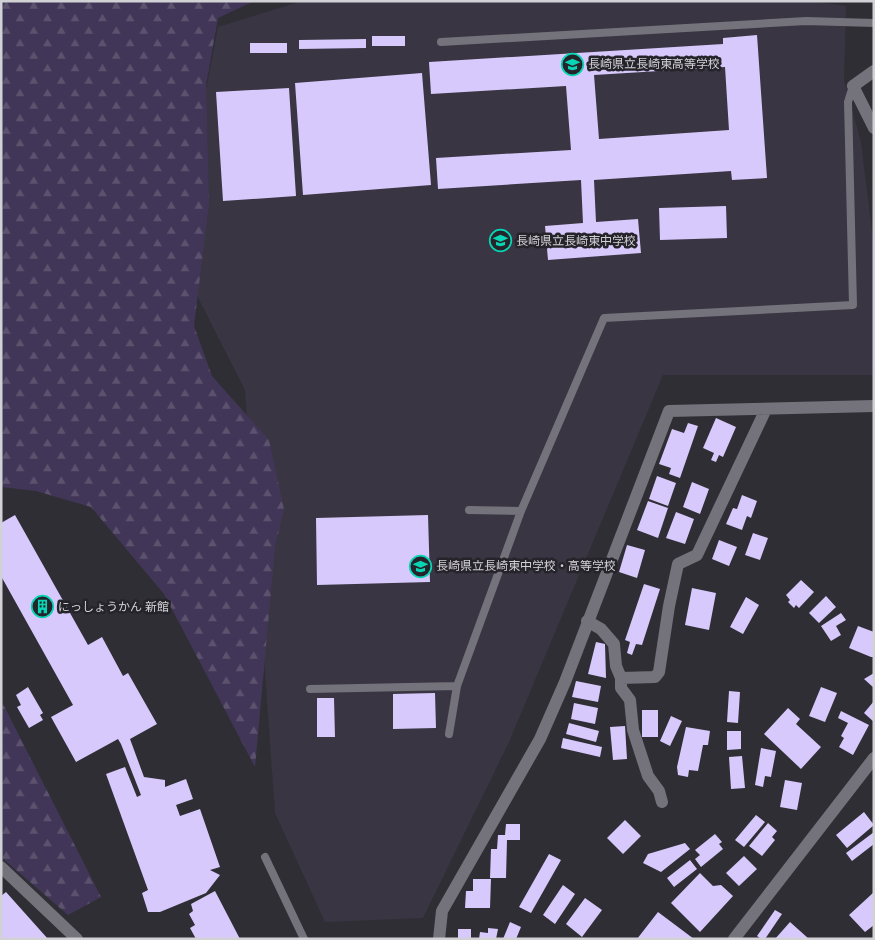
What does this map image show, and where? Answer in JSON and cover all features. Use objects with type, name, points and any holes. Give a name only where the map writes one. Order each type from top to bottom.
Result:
[{"type":"street","points":[[874,71],[853,86],[871,116],[874,128]]},
{"type":"street","points":[[439,939],[442,911],[540,739],[565,682],[669,411],[874,406]]},
{"type":"street","points":[[621,678],[655,677],[659,672],[669,606],[678,564],[697,555],[766,409]]},
{"type":"street","points":[[587,621],[600,628],[614,644],[616,666],[621,678],[621,688],[630,700],[633,730],[648,776],[659,790],[662,802]]},
{"type":"street","points":[[734,939],[874,758]]},
{"type":"street","points":[[1,867],[77,939]]},
{"type":"lane","points":[[441,42],[806,21],[874,23]]},
{"type":"lane","points":[[449,734],[457,686],[521,511],[604,318],[853,305],[848,102],[853,86]]},
{"type":"lane","points":[[469,510],[521,511]]},
{"type":"lane","points":[[310,689],[457,686]]},
{"type":"lane","points":[[265,857],[304,939]]},
{"type":"shaded area","name":"長崎県立長崎東中学校・高等学校","points":[[302,1],[812,1],[846,6],[844,81],[861,142],[874,248],[874,375],[663,375],[509,742],[423,918],[325,922],[275,813],[245,390],[190,282],[203,106],[218,27]]},
{"type":"green space","points":[[1,1],[254,1],[218,18],[206,85],[209,203],[194,326],[212,376],[269,440],[284,509],[275,547],[255,767],[164,594],[91,507],[36,491],[1,487]]},
{"type":"green space","points":[[1,700],[101,897],[68,915],[1,857]]},
{"type":"building","points":[[757,35],[767,178],[732,180],[731,171],[594,180],[596,222],[638,219],[641,253],[548,260],[545,226],[583,223],[581,180],[438,189],[436,158],[571,150],[566,86],[431,94],[429,62],[723,44],[723,38]],"holes":[[[725,67],[729,130],[599,139],[594,75]]]},
{"type":"building","points":[[372,36],[405,36],[405,46],[372,46]]},
{"type":"building","points":[[366,39],[366,48],[299,49],[299,40]]},
{"type":"building","points":[[250,43],[287,43],[287,53],[250,53]]},
{"type":"building","points":[[422,73],[431,185],[303,195],[295,83]]},
{"type":"building","points":[[289,88],[296,196],[223,201],[216,92]]},
{"type":"building","points":[[726,206],[727,238],[660,240],[659,208]]},
{"type":"building","points":[[716,418],[736,427],[723,457],[719,455],[716,462],[711,460],[714,453],[703,448]]},
{"type":"building","points":[[688,423],[698,426],[680,478],[669,474],[671,468],[659,464],[672,429],[684,433]]},
{"type":"building","points":[[657,476],[676,483],[668,506],[649,499]]},
{"type":"building","points":[[692,482],[709,489],[700,514],[683,507]]},
{"type":"building","points":[[742,495],[757,501],[751,518],[747,516],[742,530],[726,524],[733,508],[737,509]]},
{"type":"building","points":[[648,501],[668,508],[658,538],[637,530]]},
{"type":"building","points":[[676,512],[694,519],[685,544],[666,538]]},
{"type":"building","points":[[15,515],[88,645],[102,637],[123,676],[128,673],[157,724],[130,739],[144,777],[165,780],[165,787],[186,779],[193,799],[176,805],[180,816],[200,809],[220,867],[210,870],[220,875],[206,893],[160,912],[148,912],[142,893],[148,890],[106,774],[125,767],[137,797],[141,795],[121,744],[118,739],[76,762],[51,717],[73,705],[1,576],[1,523]]},
{"type":"building","points":[[428,515],[430,582],[317,585],[316,518]]},
{"type":"building","points":[[753,533],[768,538],[760,560],[745,555]]},
{"type":"building","points":[[719,540],[737,547],[729,566],[712,559]]},
{"type":"building","points":[[627,545],[645,550],[637,578],[619,572]]},
{"type":"building","points":[[801,580],[814,592],[799,608],[796,605],[794,608],[788,602],[790,600],[786,595]]},
{"type":"building","points":[[644,584],[660,589],[642,645],[636,644],[632,655],[627,653],[630,642],[625,640]]},
{"type":"building","points":[[692,588],[716,593],[709,630],[685,625]]},
{"type":"building","points":[[826,596],[836,607],[819,623],[809,613]]},
{"type":"building","points":[[746,597],[759,605],[743,634],[730,627]]},
{"type":"building","points":[[841,613],[846,620],[836,626],[841,635],[831,641],[821,626]]},
{"type":"building","points":[[858,626],[874,632],[874,657],[849,648]]},
{"type":"building","points":[[596,642],[605,644],[606,678],[588,674]]},
{"type":"building","points":[[874,673],[874,688],[864,679]]},
{"type":"building","points":[[576,681],[601,686],[598,702],[572,697]]},
{"type":"building","points":[[28,687],[43,713],[40,715],[43,720],[29,728],[17,707],[21,705],[16,695]]},
{"type":"building","points":[[821,687],[837,693],[825,722],[809,716]]},
{"type":"building","points":[[729,691],[740,692],[738,723],[727,722]]},
{"type":"building","points":[[435,693],[436,728],[393,729],[393,694]]},
{"type":"building","points":[[317,698],[334,698],[335,737],[317,737]]},
{"type":"building","points":[[874,701],[874,722],[864,713]]},
{"type":"building","points":[[574,703],[598,708],[595,724],[571,719]]},
{"type":"building","points":[[788,708],[800,719],[796,724],[821,747],[801,769],[764,734]]},
{"type":"building","points":[[642,710],[658,710],[658,737],[642,737]]},
{"type":"building","points":[[841,711],[869,725],[853,755],[839,747],[844,738],[841,736],[848,723],[838,718]]},
{"type":"building","points":[[671,716],[682,721],[670,746],[660,741]]},
{"type":"building","points":[[569,723],[599,731],[596,742],[566,734]]},
{"type":"building","points":[[625,726],[627,759],[613,760],[610,727]]},
{"type":"building","points":[[686,727],[710,731],[708,745],[703,745],[698,771],[689,770],[688,777],[678,775],[677,767]]},
{"type":"building","points":[[727,731],[741,731],[741,749],[727,750]]},
{"type":"building","points":[[563,738],[602,747],[600,757],[561,748]]},
{"type":"building","points":[[761,748],[776,751],[771,777],[765,776],[763,787],[755,785]]},
{"type":"building","points":[[742,756],[745,788],[731,789],[729,757]]},
{"type":"building","points":[[785,780],[802,783],[797,810],[780,807]]},
{"type":"building","points":[[864,812],[874,825],[847,848],[836,835]]},
{"type":"building","points":[[756,815],[765,822],[744,847],[735,840]]},
{"type":"building","points":[[625,820],[641,836],[623,854],[607,838]]},
{"type":"building","points":[[768,823],[777,831],[772,837],[775,840],[762,856],[749,846]]},
{"type":"building","points":[[506,824],[520,824],[520,840],[507,840],[506,878],[490,878],[491,849],[497,849],[498,835],[505,835]]},
{"type":"building","points":[[874,832],[874,844],[852,861],[846,853]]},
{"type":"building","points":[[715,834],[722,842],[719,844],[723,849],[701,867],[695,859],[700,855],[695,850]]},
{"type":"building","points":[[685,843],[690,849],[661,872],[643,863],[648,854]]},
{"type":"building","points":[[549,854],[561,860],[531,913],[519,907]]},
{"type":"building","points":[[744,856],[757,869],[739,886],[726,873]]},
{"type":"building","points":[[690,860],[697,869],[674,887],[667,878]]},
{"type":"building","points":[[700,873],[713,886],[721,885],[733,896],[700,932],[671,903]]},
{"type":"building","points":[[473,879],[491,879],[490,908],[465,908],[466,891],[473,891]]},
{"type":"building","points":[[563,885],[575,894],[555,924],[543,915]]},
{"type":"building","points":[[215,891],[240,939],[196,939],[190,928],[195,925],[189,914],[193,911],[191,904]]},
{"type":"building","points":[[6,892],[48,939],[1,939],[1,896]]},
{"type":"building","points":[[874,892],[874,925],[865,932],[849,915]]},
{"type":"building","points":[[585,898],[602,910],[582,937],[566,924]]},
{"type":"building","points":[[775,910],[782,914],[765,939],[761,939],[757,936]]},
{"type":"building","points":[[658,912],[694,939],[637,939]]},
{"type":"building","points":[[510,922],[521,927],[516,939],[503,939]]},
{"type":"building","points":[[790,922],[809,939],[775,939]]},
{"type":"building","points":[[488,928],[498,929],[496,939],[479,939],[480,932],[488,933]]},
{"type":"building","points":[[458,929],[471,929],[471,939],[458,939]]},
{"type":"place","name":"長崎県立長崎東高等学校","points":[[572,64]]},
{"type":"place","name":"長崎県立長崎東中学校","points":[[500,241]]},
{"type":"place","name":"長崎県立長崎東中学校・高等学校","points":[[420,566]]},
{"type":"place","name":"にっしょうかん 新館","points":[[42,607]]}]
